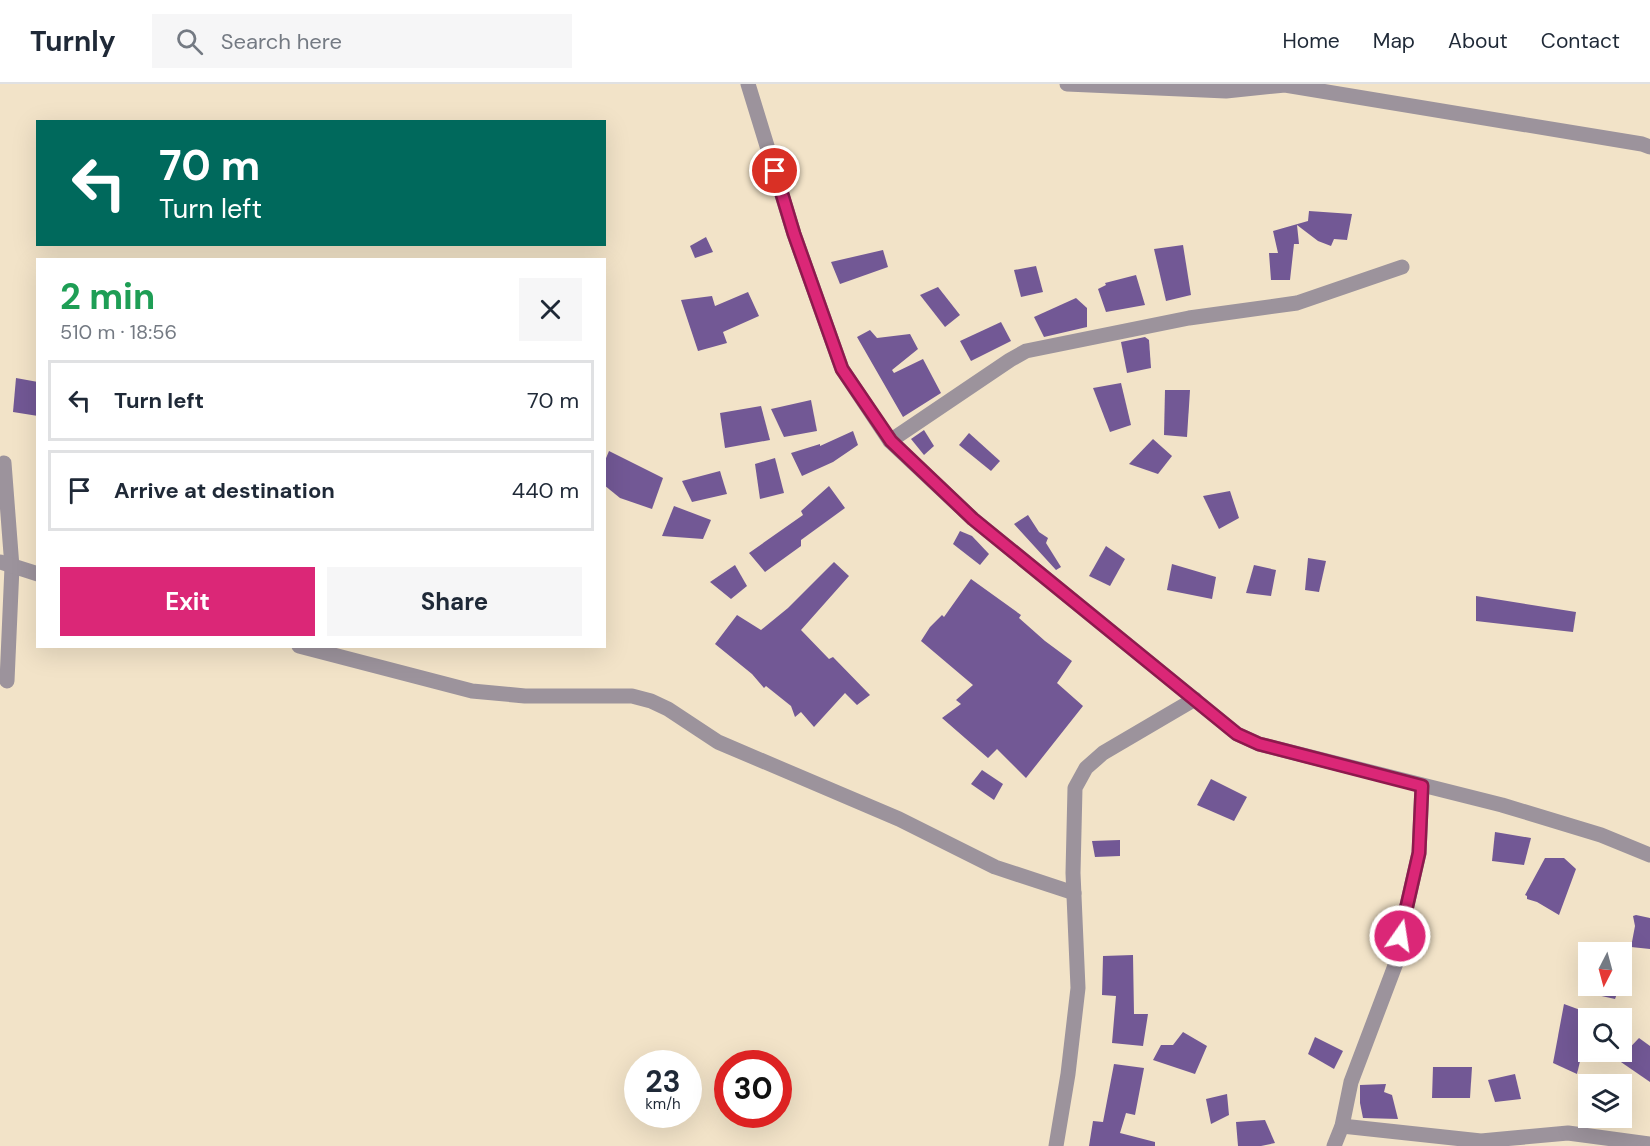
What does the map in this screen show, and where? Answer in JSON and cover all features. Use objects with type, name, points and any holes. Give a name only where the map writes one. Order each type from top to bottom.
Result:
[{"type":"street","points":[[748,84],[794,234],[842,369],[891,441],[973,519],[1237,734],[1259,744],[1502,805],[1600,835],[1650,855]]},
{"type":"street","points":[[1067,84],[1226,91],[1285,85],[1650,147]]},
{"type":"street","points":[[891,441],[1026,351],[1189,318],[1297,303],[1402,267]]},
{"type":"street","points":[[4,463],[7,681]]},
{"type":"street","points":[[6,565],[36,573]]},
{"type":"street","points":[[307,648],[472,691],[525,696],[632,696],[651,701],[668,709],[718,742],[899,819],[995,867],[1074,893]]},
{"type":"street","points":[[1056,1146],[1068,1074],[1078,988],[1074,893],[1075,788],[1086,768],[1103,753],[1195,699]]},
{"type":"street","points":[[1334,1146],[1342,1126],[1351,1082],[1396,963],[1419,853],[1422,786]]},
{"type":"street","points":[[1342,1126],[1481,1141],[1568,1133],[1650,1144]]},
{"type":"building","points":[[1309,211],[1352,214],[1347,240],[1334,239],[1331,246],[1318,241],[1297,225],[1299,244],[1294,244],[1290,280],[1271,280],[1269,253],[1278,253],[1273,231],[1308,221]]},
{"type":"building","points":[[706,237],[713,252],[695,258],[690,246]]},
{"type":"building","points":[[1183,245],[1191,295],[1166,301],[1154,249]]},
{"type":"building","points":[[883,250],[888,267],[840,284],[831,262]]},
{"type":"building","points":[[1036,266],[1043,292],[1021,297],[1014,270]]},
{"type":"building","points":[[1136,275],[1145,305],[1106,312],[1098,289],[1106,285],[1105,283]]},
{"type":"building","points":[[938,287],[960,315],[945,327],[920,295]]},
{"type":"building","points":[[748,292],[759,316],[723,332],[727,343],[698,351],[681,300],[712,296],[715,306]]},
{"type":"building","points":[[1076,298],[1087,308],[1087,327],[1044,337],[1034,317]]},
{"type":"building","points":[[1001,322],[1011,341],[971,361],[960,341]]},
{"type":"building","points":[[870,330],[877,338],[910,334],[918,349],[892,370],[894,373],[923,359],[941,393],[903,417],[857,337]]},
{"type":"building","points":[[1145,337],[1149,340],[1151,368],[1127,373],[1121,342]]},
{"type":"building","points":[[16,378],[36,382],[36,416],[13,412]]},
{"type":"building","points":[[1121,383],[1131,425],[1110,432],[1093,388]]},
{"type":"building","points":[[1165,390],[1190,390],[1187,437],[1164,435]]},
{"type":"building","points":[[811,400],[817,431],[784,437],[771,409]]},
{"type":"building","points":[[761,406],[770,440],[725,448],[720,413]]},
{"type":"building","points":[[924,430],[934,446],[924,455],[911,439]]},
{"type":"building","points":[[853,431],[858,445],[833,462],[802,476],[791,453],[820,444],[820,446]]},
{"type":"building","points":[[969,433],[1000,461],[991,471],[959,445]]},
{"type":"building","points":[[1153,439],[1172,456],[1158,474],[1129,464]]},
{"type":"building","points":[[609,451],[663,478],[652,509],[620,498],[606,487],[606,458]]},
{"type":"building","points":[[775,458],[784,493],[760,499],[755,464]]},
{"type":"building","points":[[720,471],[727,494],[692,502],[682,481]]},
{"type":"building","points":[[829,486],[845,508],[801,540],[801,546],[765,572],[749,553],[803,515],[801,511]]},
{"type":"building","points":[[1230,491],[1239,518],[1219,529],[1203,496]]},
{"type":"building","points":[[674,506],[711,520],[703,539],[662,536]]},
{"type":"building","points":[[1028,515],[1039,532],[1048,538],[1046,543],[1061,567],[1056,570],[1014,524]]},
{"type":"building","points":[[960,531],[972,536],[989,554],[980,565],[953,544]]},
{"type":"building","points":[[1106,546],[1125,559],[1110,586],[1089,576]]},
{"type":"building","points":[[1308,558],[1326,561],[1319,592],[1305,590]]},
{"type":"building","points":[[834,562],[849,576],[801,630],[829,659],[833,657],[870,695],[857,705],[845,693],[814,727],[801,712],[795,717],[791,706],[766,686],[764,688],[752,674],[715,644],[737,615],[761,630],[788,608]]},
{"type":"building","points":[[1172,564],[1216,577],[1212,599],[1167,590]]},
{"type":"building","points":[[735,565],[747,586],[731,599],[710,582]]},
{"type":"building","points":[[1254,565],[1276,570],[1271,596],[1246,593]]},
{"type":"building","points":[[971,579],[1021,615],[1019,618],[1072,661],[1057,683],[1083,706],[1026,778],[997,749],[988,758],[942,718],[961,704],[956,700],[973,685],[921,641],[930,627],[942,615],[944,617]]},
{"type":"building","points":[[1476,596],[1576,612],[1573,632],[1476,621]]},
{"type":"building","points":[[982,770],[1003,784],[994,800],[971,784]]},
{"type":"building","points":[[1211,779],[1247,797],[1234,821],[1197,805]]},
{"type":"building","points":[[1495,832],[1531,838],[1524,865],[1492,861]]},
{"type":"building","points":[[1120,840],[1120,856],[1095,857],[1092,841]]},
{"type":"building","points":[[1545,858],[1564,858],[1576,869],[1559,915],[1527,899],[1525,895]]},
{"type":"building","points":[[1633,916],[1650,918],[1650,949],[1632,947],[1635,926]]},
{"type":"building","points":[[1133,955],[1134,1014],[1148,1014],[1143,1046],[1112,1043],[1116,996],[1102,995],[1103,956]]},
{"type":"building","points":[[1564,1004],[1578,1009],[1580,1062],[1577,1074],[1553,1063]]},
{"type":"building","points":[[1183,1032],[1207,1046],[1195,1074],[1153,1060],[1161,1045],[1173,1045]]},
{"type":"building","points":[[1315,1037],[1343,1051],[1334,1069],[1308,1054]]},
{"type":"building","points":[[1639,1038],[1650,1046],[1650,1082],[1621,1062],[1632,1062],[1632,1045]]},
{"type":"building","points":[[1114,1064],[1144,1068],[1135,1115],[1126,1113],[1120,1133],[1155,1142],[1155,1146],[1089,1146],[1093,1121],[1103,1122]]},
{"type":"building","points":[[1433,1067],[1472,1067],[1470,1098],[1432,1098]]},
{"type":"building","points":[[1515,1074],[1521,1099],[1495,1102],[1488,1080]]},
{"type":"building","points":[[1386,1084],[1384,1092],[1392,1095],[1398,1119],[1363,1118],[1360,1085]]},
{"type":"building","points":[[1227,1094],[1229,1115],[1211,1124],[1206,1099]]},
{"type":"building","points":[[1265,1120],[1275,1143],[1261,1146],[1238,1146],[1236,1122]]},
{"type":"route","points":[[775,171],[794,234],[842,369],[891,441],[973,519],[1237,734],[1259,744],[1422,786],[1419,853],[1400,936]]}]
